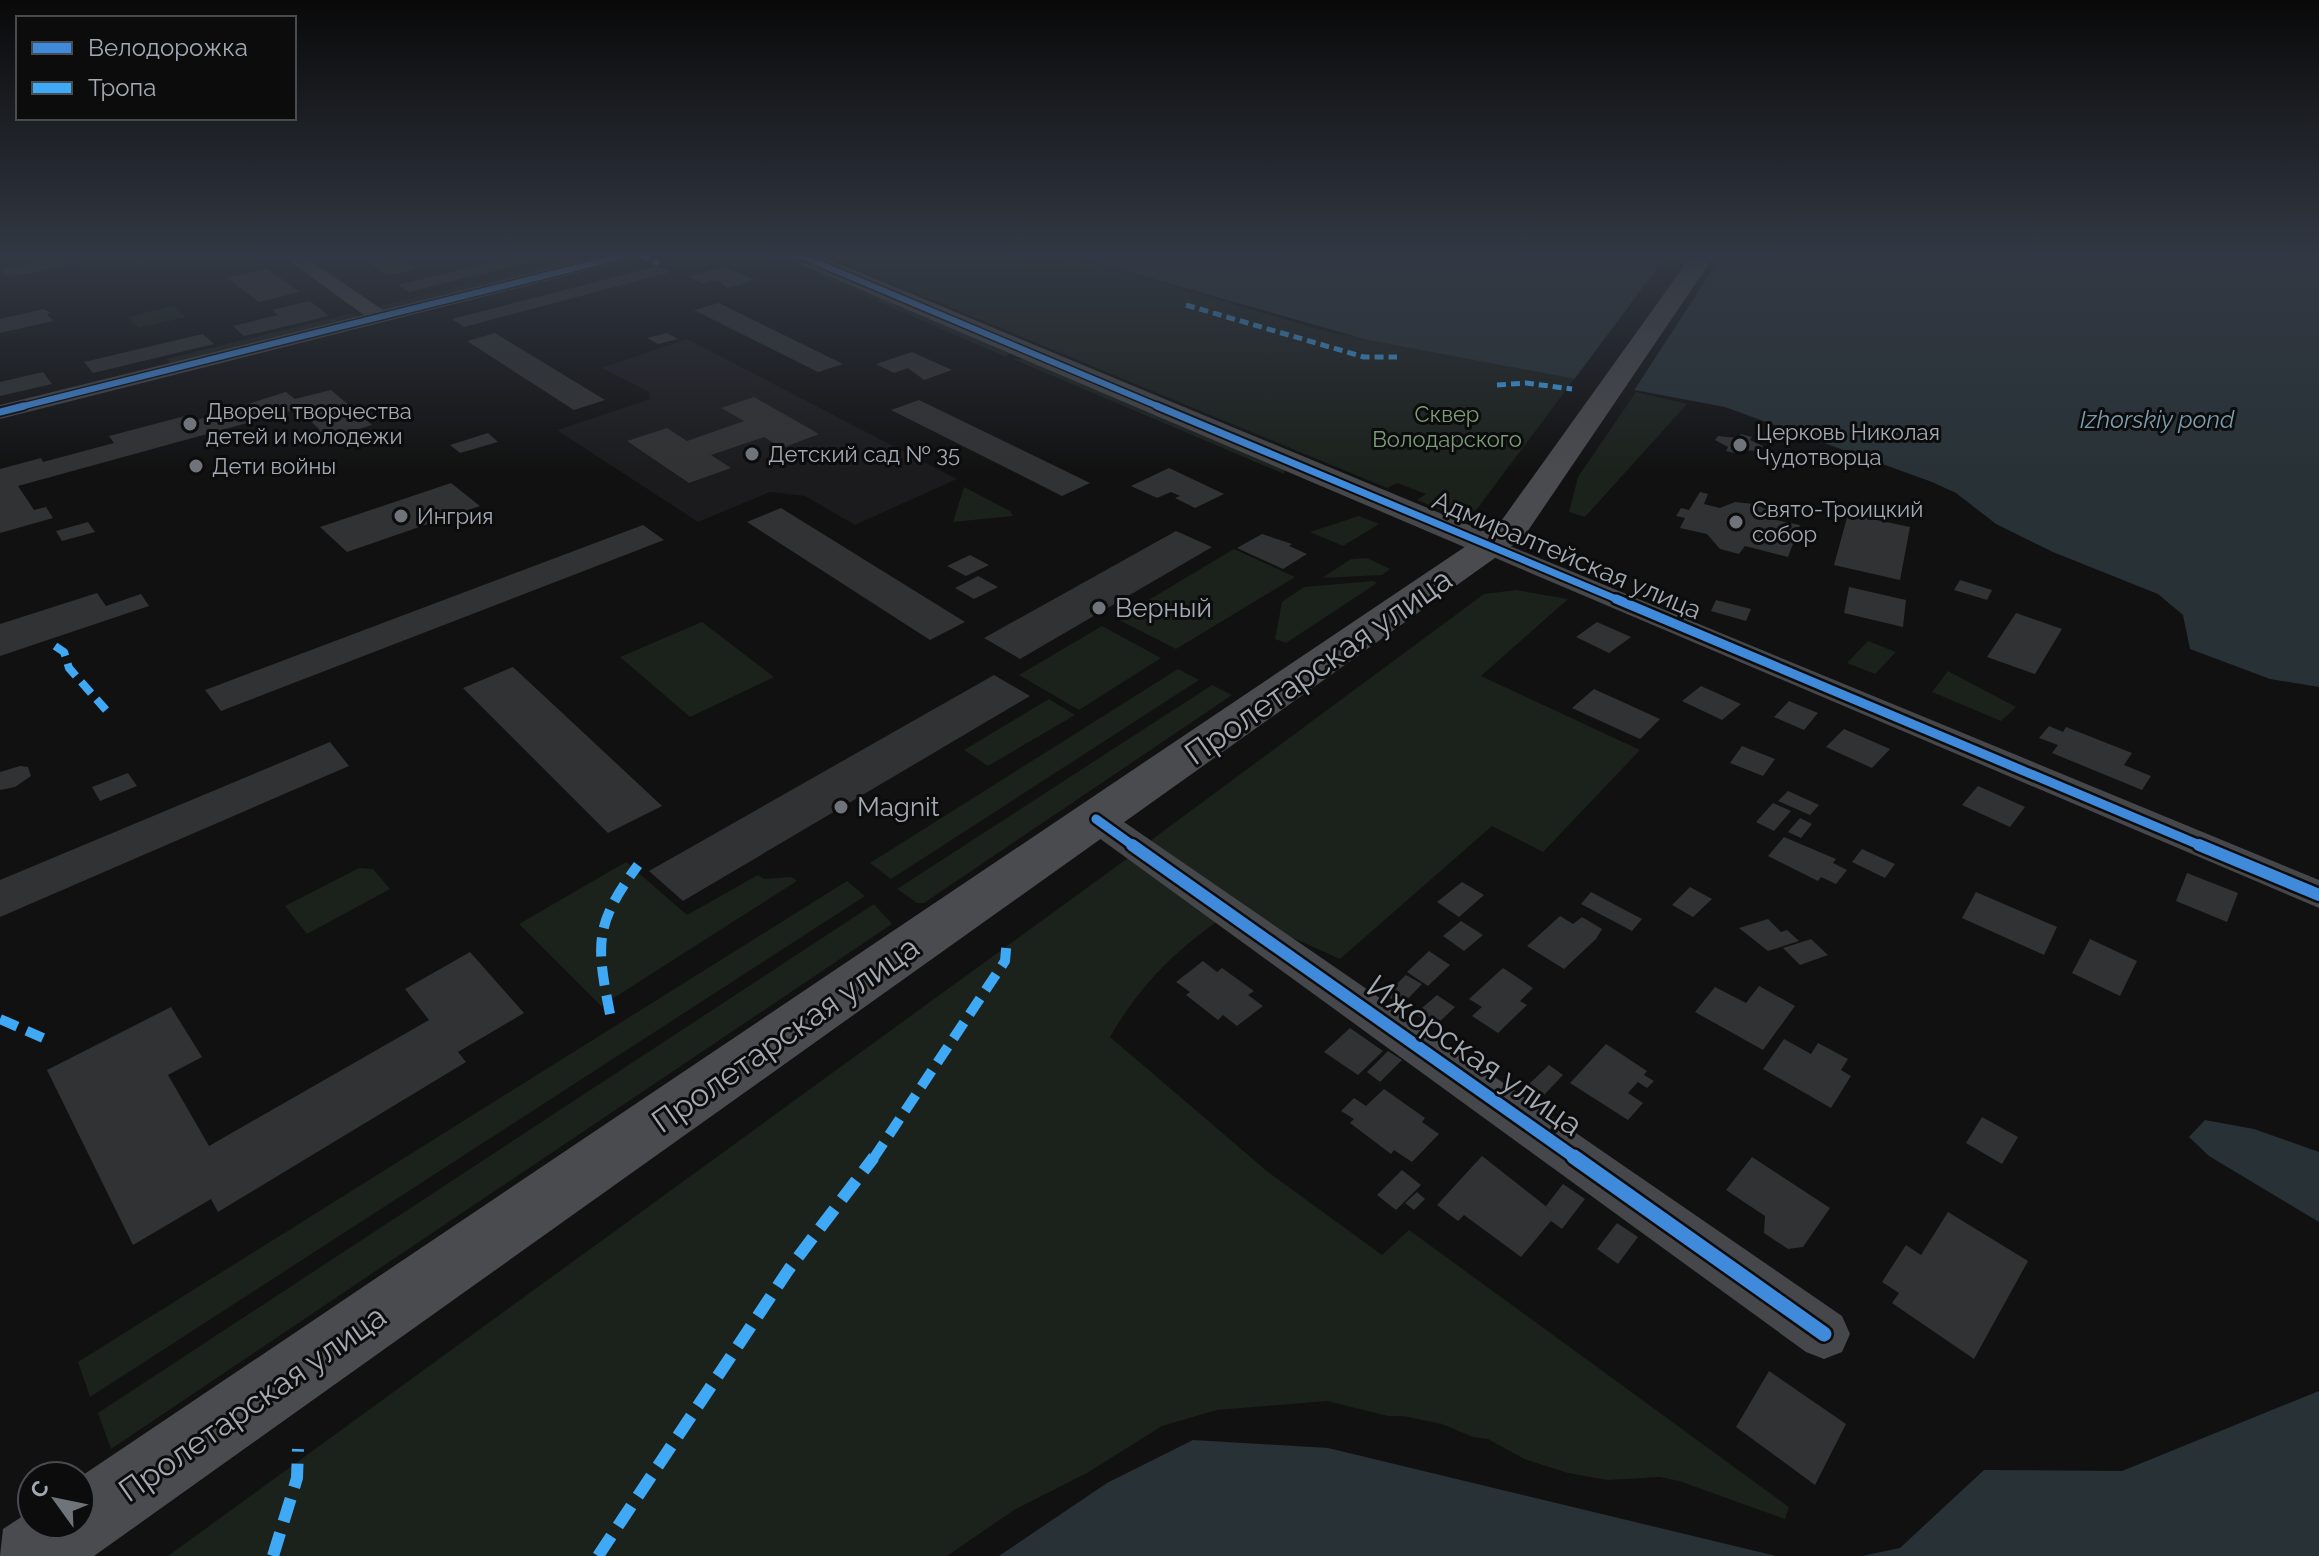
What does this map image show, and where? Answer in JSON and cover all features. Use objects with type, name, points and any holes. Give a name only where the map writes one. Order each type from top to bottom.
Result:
[{"type":"main road","points":[[1599,393],[1640,328]]},
{"type":"main road","points":[[1599,393],[1649,328]]},
{"type":"main road","name":"Пролетарская улица","points":[[96,1511],[1511,531],[1599,393]]},
{"type":"main road","name":"Пролетарская улица","points":[[30,1556],[53,1540]]},
{"type":"street","points":[[0,412],[338,328]]},
{"type":"street","name":"Адмиралтейская улица","points":[[972,328],[2319,895]]},
{"type":"street","name":"Ижорская улица","points":[[1096,819],[1824,1334]]},
{"type":"shaded area","name":"Детский сад № 35","points":[[687,339],[957,479],[855,525],[805,496],[770,492],[698,522],[557,430],[650,399],[649,392],[602,368]]},
{"type":"green space","points":[[294,328],[322,328],[172,365],[166,359]]},
{"type":"green space","points":[[938,328],[950,328],[1010,353],[1006,357]]},
{"type":"green space","name":"Сквер Володарского","points":[[999,328],[1313,328],[1575,378],[1477,509],[1454,513],[1417,500],[1426,494],[1397,483],[1387,488]]},
{"type":"green space","points":[[1013,359],[1026,359],[1285,470],[1284,474]]},
{"type":"green space","points":[[1636,392],[1687,404],[1585,517],[1569,512],[1578,477]]},
{"type":"green space","points":[[964,487],[1010,511],[1013,516],[953,522]]},
{"type":"green space","points":[[1359,516],[1379,524],[1343,546],[1310,532]]},
{"type":"green space","points":[[1234,549],[1295,577],[1176,649],[1117,619]]},
{"type":"green space","points":[[1367,558],[1390,569],[1382,575],[1322,578],[1351,559]]},
{"type":"green space","points":[[1377,583],[1286,643],[1275,639],[1282,602],[1304,587]]},
{"type":"green space","points":[[1516,590],[1568,599],[1481,676],[1640,750],[1543,852],[1492,826],[1340,959],[1271,928],[1150,841],[1484,594]]},
{"type":"green space","points":[[702,622],[774,677],[690,717],[620,657]]},
{"type":"green space","points":[[1102,626],[1161,658],[1079,710],[1019,675]]},
{"type":"green space","points":[[1868,641],[1896,652],[1875,674],[1847,663]]},
{"type":"green space","points":[[1178,669],[1199,680],[891,879],[870,863]]},
{"type":"green space","points":[[1948,671],[2016,707],[2001,721],[1932,692]]},
{"type":"green space","points":[[1212,685],[1232,695],[924,903],[917,903],[897,889]]},
{"type":"green space","points":[[1049,699],[1075,715],[988,766],[964,750]]},
{"type":"green space","points":[[1128,858],[1221,919],[1159,971],[1110,1037],[1268,1172],[1382,1255],[1409,1230],[1789,1507],[1785,1519],[1679,1481],[1660,1477],[1608,1480],[1568,1473],[1524,1459],[1488,1439],[1473,1437],[1442,1424],[1388,1416],[1327,1401],[1217,1410],[1162,1426],[1087,1473],[1014,1510],[947,1556],[168,1556]]},
{"type":"green space","points":[[626,862],[687,915],[758,875],[764,879],[791,877],[797,881],[601,1006],[519,924]]},
{"type":"green space","points":[[359,868],[373,869],[390,889],[307,934],[285,906]]},
{"type":"green space","points":[[847,881],[865,896],[90,1397],[78,1362]]},
{"type":"green space","points":[[874,904],[892,924],[111,1449],[98,1413]]},
{"type":"water","name":"Izhorskiy pond","points":[[1324,328],[2319,328],[2319,687],[2270,679],[2190,649],[2183,615],[2158,594],[2053,552],[1996,524],[1956,493],[1932,482],[1725,407],[1368,340]]},
{"type":"water","points":[[2205,1120],[2254,1129],[2319,1152],[2319,1222],[2209,1156],[2189,1137]]},
{"type":"water","points":[[2319,1391],[2319,1556],[1862,1556],[1900,1548],[1984,1470],[2122,1471]]},
{"type":"water","points":[[1193,1440],[1328,1448],[1776,1556],[999,1556],[1107,1483]]},
{"type":"pier","points":[[1613,328],[1675,328],[1633,392],[1573,381]]},
{"type":"building","points":[[0,328],[24,328],[0,333]]},
{"type":"building","points":[[235,328],[280,328],[244,336]]},
{"type":"building","points":[[729,328],[769,328],[843,364],[818,372]]},
{"type":"building","points":[[495,333],[605,400],[574,410],[467,341]]},
{"type":"building","points":[[667,333],[678,339],[658,344],[647,338]]},
{"type":"building","points":[[203,334],[214,344],[93,373],[84,362]]},
{"type":"building","points":[[912,352],[952,370],[924,380],[908,368],[894,373],[876,364]]},
{"type":"building","points":[[43,372],[52,384],[0,396],[0,382]]},
{"type":"building","points":[[331,390],[372,425],[317,441],[309,433],[320,430],[298,409],[18,486],[34,510],[46,507],[53,518],[0,533],[0,469],[41,458],[43,462],[114,443],[109,436],[185,416],[191,422],[286,392],[295,399]]},
{"type":"building","points":[[754,397],[819,434],[782,448],[764,437],[711,455],[731,468],[689,483],[627,441],[667,428],[687,441],[744,421],[721,408]]},
{"type":"building","points":[[919,400],[1090,483],[1062,496],[891,410]]},
{"type":"building","points":[[488,433],[498,442],[460,453],[450,445]]},
{"type":"building","name":"Церковь Николая Чудотворца","points":[[1741,434],[1752,437],[1750,440],[1763,446],[1759,451],[1741,450],[1738,454],[1726,451],[1728,447],[1715,440],[1718,436],[1738,438]]},
{"type":"building","points":[[1169,468],[1224,494],[1195,508],[1175,498],[1180,496],[1171,492],[1157,498],[1131,486]]},
{"type":"building","name":"Ингрия","points":[[451,483],[480,506],[347,552],[320,527]]},
{"type":"building","name":"Свято-Троицкий собор","points":[[1700,492],[1708,494],[1704,504],[1720,508],[1735,502],[1754,504],[1769,510],[1776,520],[1800,525],[1788,557],[1745,546],[1739,554],[1720,549],[1707,534],[1680,528],[1685,518],[1676,516],[1681,508],[1689,510]]},
{"type":"building","points":[[781,508],[965,622],[930,640],[747,522]]},
{"type":"building","points":[[1848,514],[1910,527],[1900,580],[1834,565]]},
{"type":"building","points":[[88,522],[95,532],[62,541],[56,531]]},
{"type":"building","points":[[643,525],[664,540],[221,711],[205,690]]},
{"type":"building","points":[[1176,531],[1212,547],[1020,659],[984,638]]},
{"type":"building","points":[[1262,534],[1292,544],[1289,546],[1307,554],[1283,569],[1237,548]]},
{"type":"building","points":[[970,555],[989,565],[966,576],[947,566]]},
{"type":"building","points":[[978,576],[998,587],[974,599],[955,588]]},
{"type":"building","points":[[1960,580],[1992,590],[1987,600],[1954,590]]},
{"type":"building","points":[[1849,587],[1906,600],[1903,627],[1844,613]]},
{"type":"building","points":[[97,593],[106,606],[141,594],[149,606],[0,656],[0,624]]},
{"type":"building","points":[[1716,600],[1751,609],[1746,621],[1711,611]]},
{"type":"building","points":[[2016,613],[2062,629],[2035,674],[1987,657]]},
{"type":"building","points":[[1597,622],[1631,637],[1609,653],[1576,637]]},
{"type":"building","points":[[513,667],[662,806],[608,833],[463,688]]},
{"type":"building","points":[[994,675],[1030,696],[683,901],[649,871]]},
{"type":"building","points":[[1701,686],[1741,704],[1722,720],[1682,701]]},
{"type":"building","points":[[1594,689],[1660,719],[1640,739],[1572,708]]},
{"type":"building","points":[[1789,701],[1818,713],[1804,730],[1774,717]]},
{"type":"building","points":[[2049,726],[2063,732],[2066,727],[2132,753],[2124,765],[2151,776],[2142,790],[2052,753],[2058,745],[2039,738]]},
{"type":"building","points":[[1844,729],[1890,749],[1872,768],[1826,747]]},
{"type":"building","points":[[330,742],[349,766],[0,917],[0,880]]},
{"type":"building","points":[[1742,746],[1775,759],[1763,776],[1730,763]]},
{"type":"building","points":[[28,767],[31,776],[15,787],[0,790],[0,772]]},
{"type":"building","points":[[128,773],[137,786],[100,801],[92,787]]},
{"type":"building","points":[[1978,786],[2025,807],[2010,827],[1962,805]]},
{"type":"building","points":[[1788,791],[1819,805],[1810,815],[1778,801]]},
{"type":"building","points":[[1773,803],[1791,811],[1774,831],[1756,822]]},
{"type":"building","points":[[1800,818],[1812,824],[1801,838],[1788,832]]},
{"type":"building","points":[[1784,837],[1836,859],[1833,863],[1847,870],[1836,884],[1821,877],[1818,881],[1768,856]]},
{"type":"building","points":[[1862,849],[1895,864],[1885,878],[1852,862]]},
{"type":"building","points":[[2187,873],[2238,893],[2227,922],[2176,901]]},
{"type":"building","points":[[1462,882],[1484,895],[1459,917],[1437,902]]},
{"type":"building","points":[[1690,887],[1712,899],[1693,917],[1672,905]]},
{"type":"building","points":[[1591,892],[1642,919],[1632,931],[1581,904]]},
{"type":"building","points":[[1976,892],[2057,927],[2044,955],[1962,918]]},
{"type":"building","points":[[1560,916],[1573,924],[1582,917],[1602,929],[1596,939],[1564,969],[1527,946]]},
{"type":"building","points":[[1768,919],[1781,932],[1787,930],[1799,941],[1768,951],[1739,928]]},
{"type":"building","points":[[1461,921],[1483,935],[1464,951],[1443,936]]},
{"type":"building","points":[[1811,939],[1828,955],[1800,965],[1783,948]]},
{"type":"building","points":[[2090,939],[2137,961],[2120,996],[2072,973]]},
{"type":"building","points":[[1429,951],[1450,965],[1428,986],[1407,972]]},
{"type":"building","points":[[470,952],[524,1013],[458,1052],[466,1062],[218,1212],[211,1199],[133,1245],[47,1070],[171,1007],[202,1057],[168,1075],[209,1146],[429,1020],[405,989]]},
{"type":"building","points":[[1203,961],[1217,972],[1222,968],[1254,991],[1248,995],[1263,1006],[1237,1026],[1223,1015],[1218,1020],[1186,995],[1190,992],[1176,982]]},
{"type":"building","points":[[1503,968],[1533,988],[1520,1001],[1527,1005],[1498,1033],[1472,1016],[1482,1007],[1469,999]]},
{"type":"building","points":[[1406,975],[1422,984],[1402,1005],[1385,995]]},
{"type":"building","points":[[1759,986],[1795,1006],[1763,1050],[1695,1012],[1715,987],[1746,1003]]},
{"type":"building","points":[[1437,995],[1455,1007],[1434,1027],[1415,1014]]},
{"type":"building","points":[[1350,1028],[1383,1051],[1358,1075],[1324,1052]]},
{"type":"building","points":[[1784,1039],[1811,1054],[1818,1043],[1848,1059],[1841,1070],[1851,1076],[1831,1108],[1763,1069]]},
{"type":"building","points":[[1606,1044],[1647,1071],[1644,1075],[1654,1081],[1647,1088],[1638,1082],[1628,1093],[1643,1103],[1628,1120],[1570,1083]]},
{"type":"building","points":[[1388,1051],[1402,1060],[1380,1082],[1367,1072]]},
{"type":"building","points":[[1549,1065],[1563,1075],[1542,1097],[1527,1086]]},
{"type":"building","points":[[1384,1089],[1425,1118],[1422,1122],[1439,1134],[1412,1162],[1394,1150],[1391,1154],[1350,1123],[1354,1119],[1341,1111],[1354,1098],[1366,1106]]},
{"type":"building","points":[[1982,1117],[2018,1137],[2002,1164],[1966,1143]]},
{"type":"building","points":[[1482,1156],[1557,1215],[1546,1206],[1563,1184],[1585,1199],[1562,1229],[1551,1221],[1521,1257],[1464,1215],[1458,1221],[1437,1205]]},
{"type":"building","points":[[1752,1157],[1830,1208],[1803,1247],[1788,1249],[1764,1233],[1765,1216],[1726,1190]]},
{"type":"building","points":[[1402,1170],[1421,1185],[1396,1210],[1377,1195]]},
{"type":"building","points":[[1417,1192],[1425,1199],[1414,1210],[1405,1203]]},
{"type":"building","points":[[1948,1212],[2028,1261],[1974,1359],[1892,1303],[1899,1293],[1882,1282],[1906,1245],[1921,1255]]},
{"type":"building","points":[[1617,1223],[1638,1237],[1618,1264],[1597,1249]]},
{"type":"building","points":[[1769,1371],[1846,1424],[1815,1485],[1736,1427]]},
{"type":"marked path","points":[[1263,328],[1364,357],[1397,357]]},
{"type":"marked path","points":[[1497,385],[1526,383],[1572,389]]},
{"type":"marked path","points":[[55,646],[64,652],[69,668],[106,710]]},
{"type":"marked path","points":[[610,1014],[601,968],[600,935],[611,904],[638,865]]},
{"type":"marked path","points":[[598,1556],[789,1269],[848,1196],[970,1016],[1005,961],[1007,939]]},
{"type":"marked path","points":[[0,1019],[43,1038]]},
{"type":"marked path","points":[[273,1556],[297,1478],[298,1449]]},
{"type":"cycle path","points":[[0,412],[337,328]]},
{"type":"cycle path","points":[[971,328],[2319,895]]},
{"type":"cycle path","points":[[1096,819],[1824,1334]]},
{"type":"place","name":"Дворец творчества детей и молодежи","points":[[190,424]]},
{"type":"place","name":"Церковь Николая Чудотворца","points":[[1740,445]]},
{"type":"place","name":"Детский сад № 35","points":[[752,454]]},
{"type":"place","name":"Дети войны","points":[[196,466]]},
{"type":"place","name":"Ингрия","points":[[401,516]]},
{"type":"place","name":"Свято-Троицкий собор","points":[[1736,522]]},
{"type":"place","name":"Верный","points":[[1099,608]]},
{"type":"place","name":"Magnit","points":[[841,807]]}]
